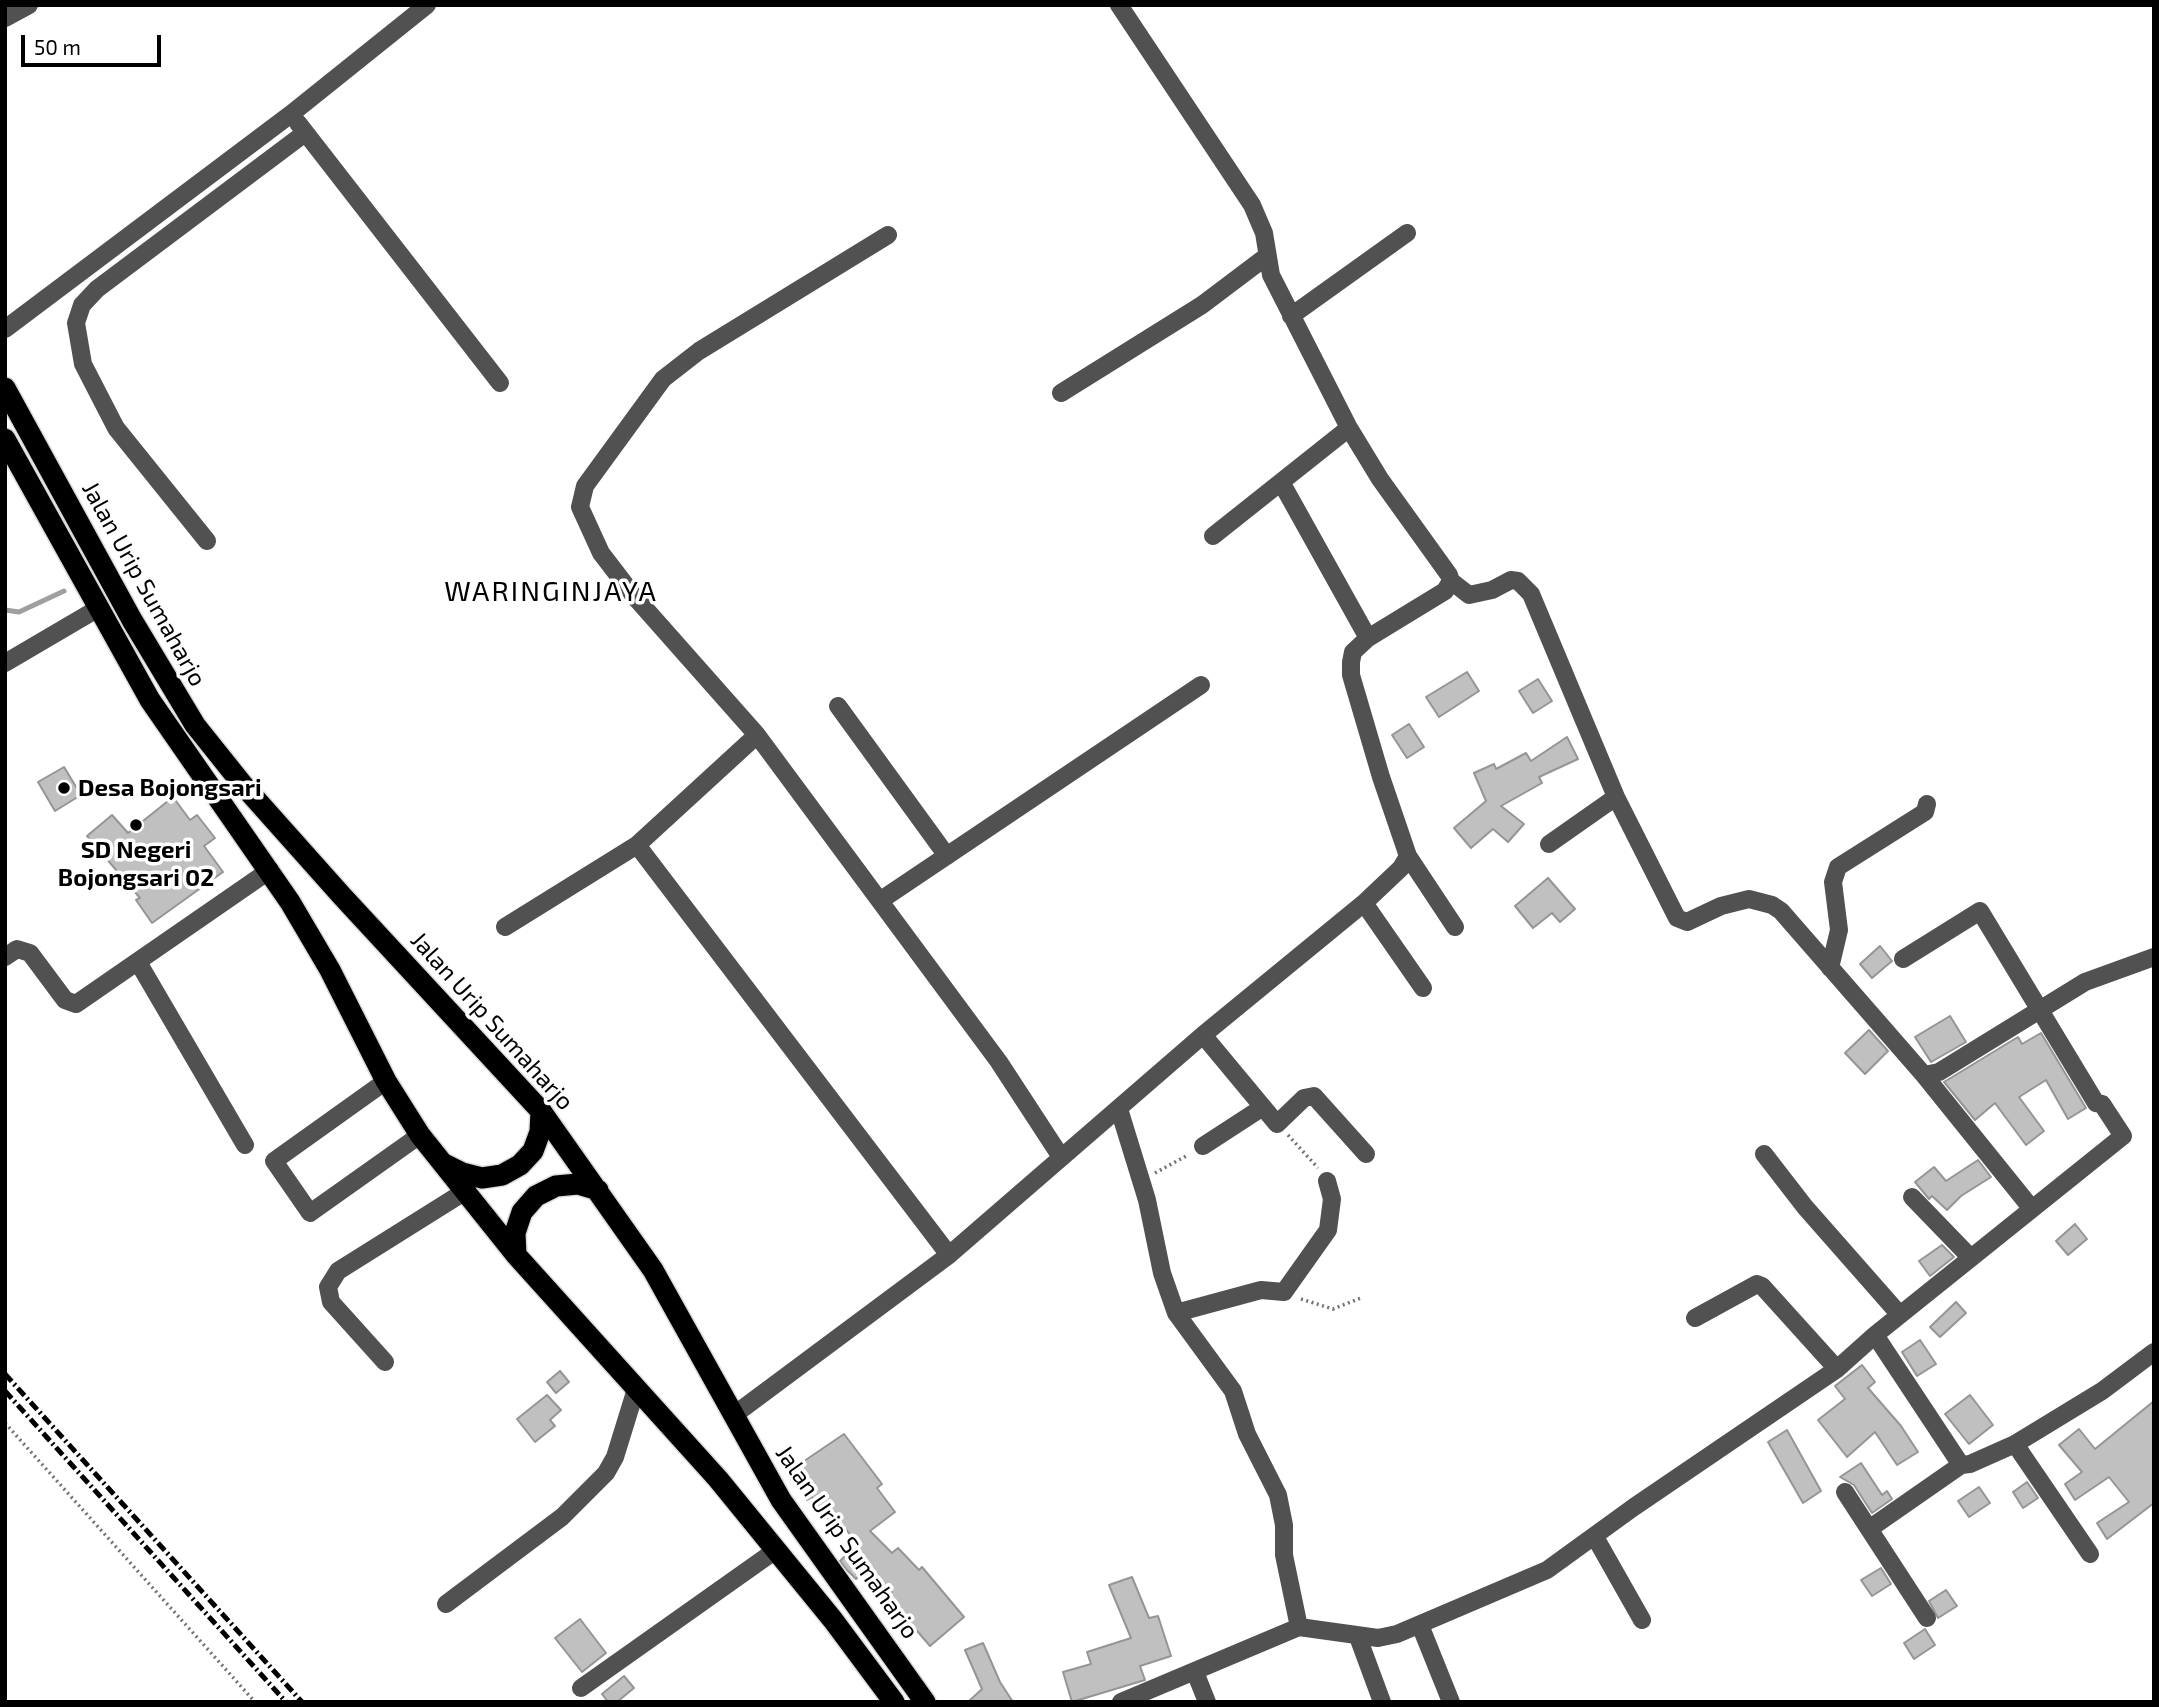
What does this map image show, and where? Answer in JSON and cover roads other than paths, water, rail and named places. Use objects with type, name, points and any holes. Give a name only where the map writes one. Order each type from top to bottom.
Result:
[{"type":"highway","name":"Jalan Urip Sumaharjo","points":[[5,388],[132,620],[195,725],[243,785],[342,896],[541,1111],[653,1270],[781,1500],[921,1694]]},
{"type":"highway","name":"Jalan Urip Sumaharjo","points":[[5,439],[97,609],[150,700],[270,870],[330,970],[386,1081],[420,1135],[516,1255],[718,1479],[864,1660],[894,1702]]},
{"type":"highway","points":[[440,1162],[462,1173],[482,1178],[502,1175],[520,1166],[533,1151],[540,1132],[541,1111]]},
{"type":"highway","points":[[516,1255],[515,1233],[522,1212],[536,1196],[556,1186],[578,1184],[598,1190]]},
{"type":"street","points":[[5,18],[29,5]]},
{"type":"street","points":[[5,329],[291,114],[427,5]]},
{"type":"street","points":[[1119,5],[1174,83],[1252,205],[1264,233],[1271,275],[1349,428],[1380,479],[1444,567],[1451,581],[1469,596],[1492,590],[1511,580],[1518,581],[1526,588],[1573,689],[1616,797],[1677,918],[1687,922],[1742,900],[1772,905],[1781,911],[1924,1074],[2032,1209]]},
{"type":"street","points":[[291,114],[500,383]]},
{"type":"street","points":[[206,541],[116,428],[83,364],[76,323],[82,305],[97,289],[305,133]]},
{"type":"street","points":[[1291,316],[1406,233]]},
{"type":"street","points":[[888,235],[699,351],[663,379],[585,486],[580,507],[601,553],[634,596],[757,735],[999,1062],[1061,1157]]},
{"type":"street","points":[[1061,393],[1202,305],[1267,256]]},
{"type":"street","points":[[1213,536],[1349,428]]},
{"type":"street","points":[[1281,482],[1368,638]]},
{"type":"street","points":[[1451,581],[1445,591],[1368,638],[1353,652],[1351,675],[1408,856],[1455,928]]},
{"type":"street","points":[[5,663],[97,609]]},
{"type":"street","points":[[881,900],[1201,685]]},
{"type":"street","points":[[838,706],[947,856]]},
{"type":"street","points":[[505,927],[638,845],[757,735]]},
{"type":"street","points":[[1549,844],[1616,797]]},
{"type":"street","points":[[1830,968],[1839,930],[1833,882],[1838,867],[1925,812],[1927,804]]},
{"type":"street","points":[[638,845],[949,1255]]},
{"type":"street","points":[[734,1415],[949,1255],[1203,1035],[1364,903],[1401,868],[1408,856]]},
{"type":"street","points":[[5,957],[17,949],[30,953],[65,1000],[72,1004],[80,1003],[270,870]]},
{"type":"street","points":[[1364,903],[1423,988]]},
{"type":"street","points":[[1121,1702],[1299,1627],[1378,1639],[1420,1625],[1547,1570],[1634,1507],[1837,1369],[1875,1335],[2123,1136],[2102,1104],[2096,1103],[1980,911],[1903,959]]},
{"type":"street","points":[[1924,1074],[1939,1072],[2085,982],[2154,957]]},
{"type":"street","points":[[138,962],[245,1145]]},
{"type":"street","points":[[1203,1035],[1276,1124],[1304,1098],[1314,1096],[1366,1154]]},
{"type":"street","points":[[386,1081],[274,1161],[310,1213],[420,1135]]},
{"type":"street","points":[[1203,1146],[1263,1107]]},
{"type":"street","points":[[1119,1109],[1141,1180],[1162,1273],[1176,1313],[1233,1391],[1247,1434],[1278,1495],[1284,1525],[1284,1555],[1299,1627]]},
{"type":"street","points":[[1764,1154],[1805,1207],[1900,1315]]},
{"type":"street","points":[[1176,1313],[1261,1290],[1283,1292],[1328,1230],[1332,1199],[1327,1181]]},
{"type":"street","points":[[385,1362],[331,1302],[328,1287],[338,1271],[464,1192]]},
{"type":"street","points":[[1912,1197],[1970,1258]]},
{"type":"street","points":[[1695,1318],[1757,1284],[1762,1286],[1837,1369]]},
{"type":"street","points":[[1875,1335],[1961,1465]]},
{"type":"street","points":[[1869,1529],[1961,1465],[1970,1464],[2015,1444],[2102,1391],[2154,1352]]},
{"type":"street","points":[[446,1604],[562,1517],[606,1473],[615,1457],[636,1389]]},
{"type":"street","points":[[2015,1444],[2090,1554]]},
{"type":"street","points":[[1845,1492],[1927,1618]]},
{"type":"street","points":[[1595,1537],[1642,1620]]},
{"type":"street","points":[[581,1688],[776,1550]]},
{"type":"street","points":[[1420,1625],[1451,1702]]},
{"type":"street","points":[[1358,1637],[1382,1702]]},
{"type":"street","points":[[1195,1672],[1207,1702]]},
{"type":"waterway","points":[[5,610],[19,612],[64,591]]},
{"type":"railway","points":[[5,1374],[302,1702]]},
{"type":"railway","points":[[5,1391],[286,1702]]},
{"type":"place","name":"Desa Bojongsari","points":[[64,788]]},
{"type":"place","name":"SD Negeri Bojongsari 02","points":[[136,825]]},
{"type":"district","name":"WARINGINJAYA","points":[[551,592]]}]
